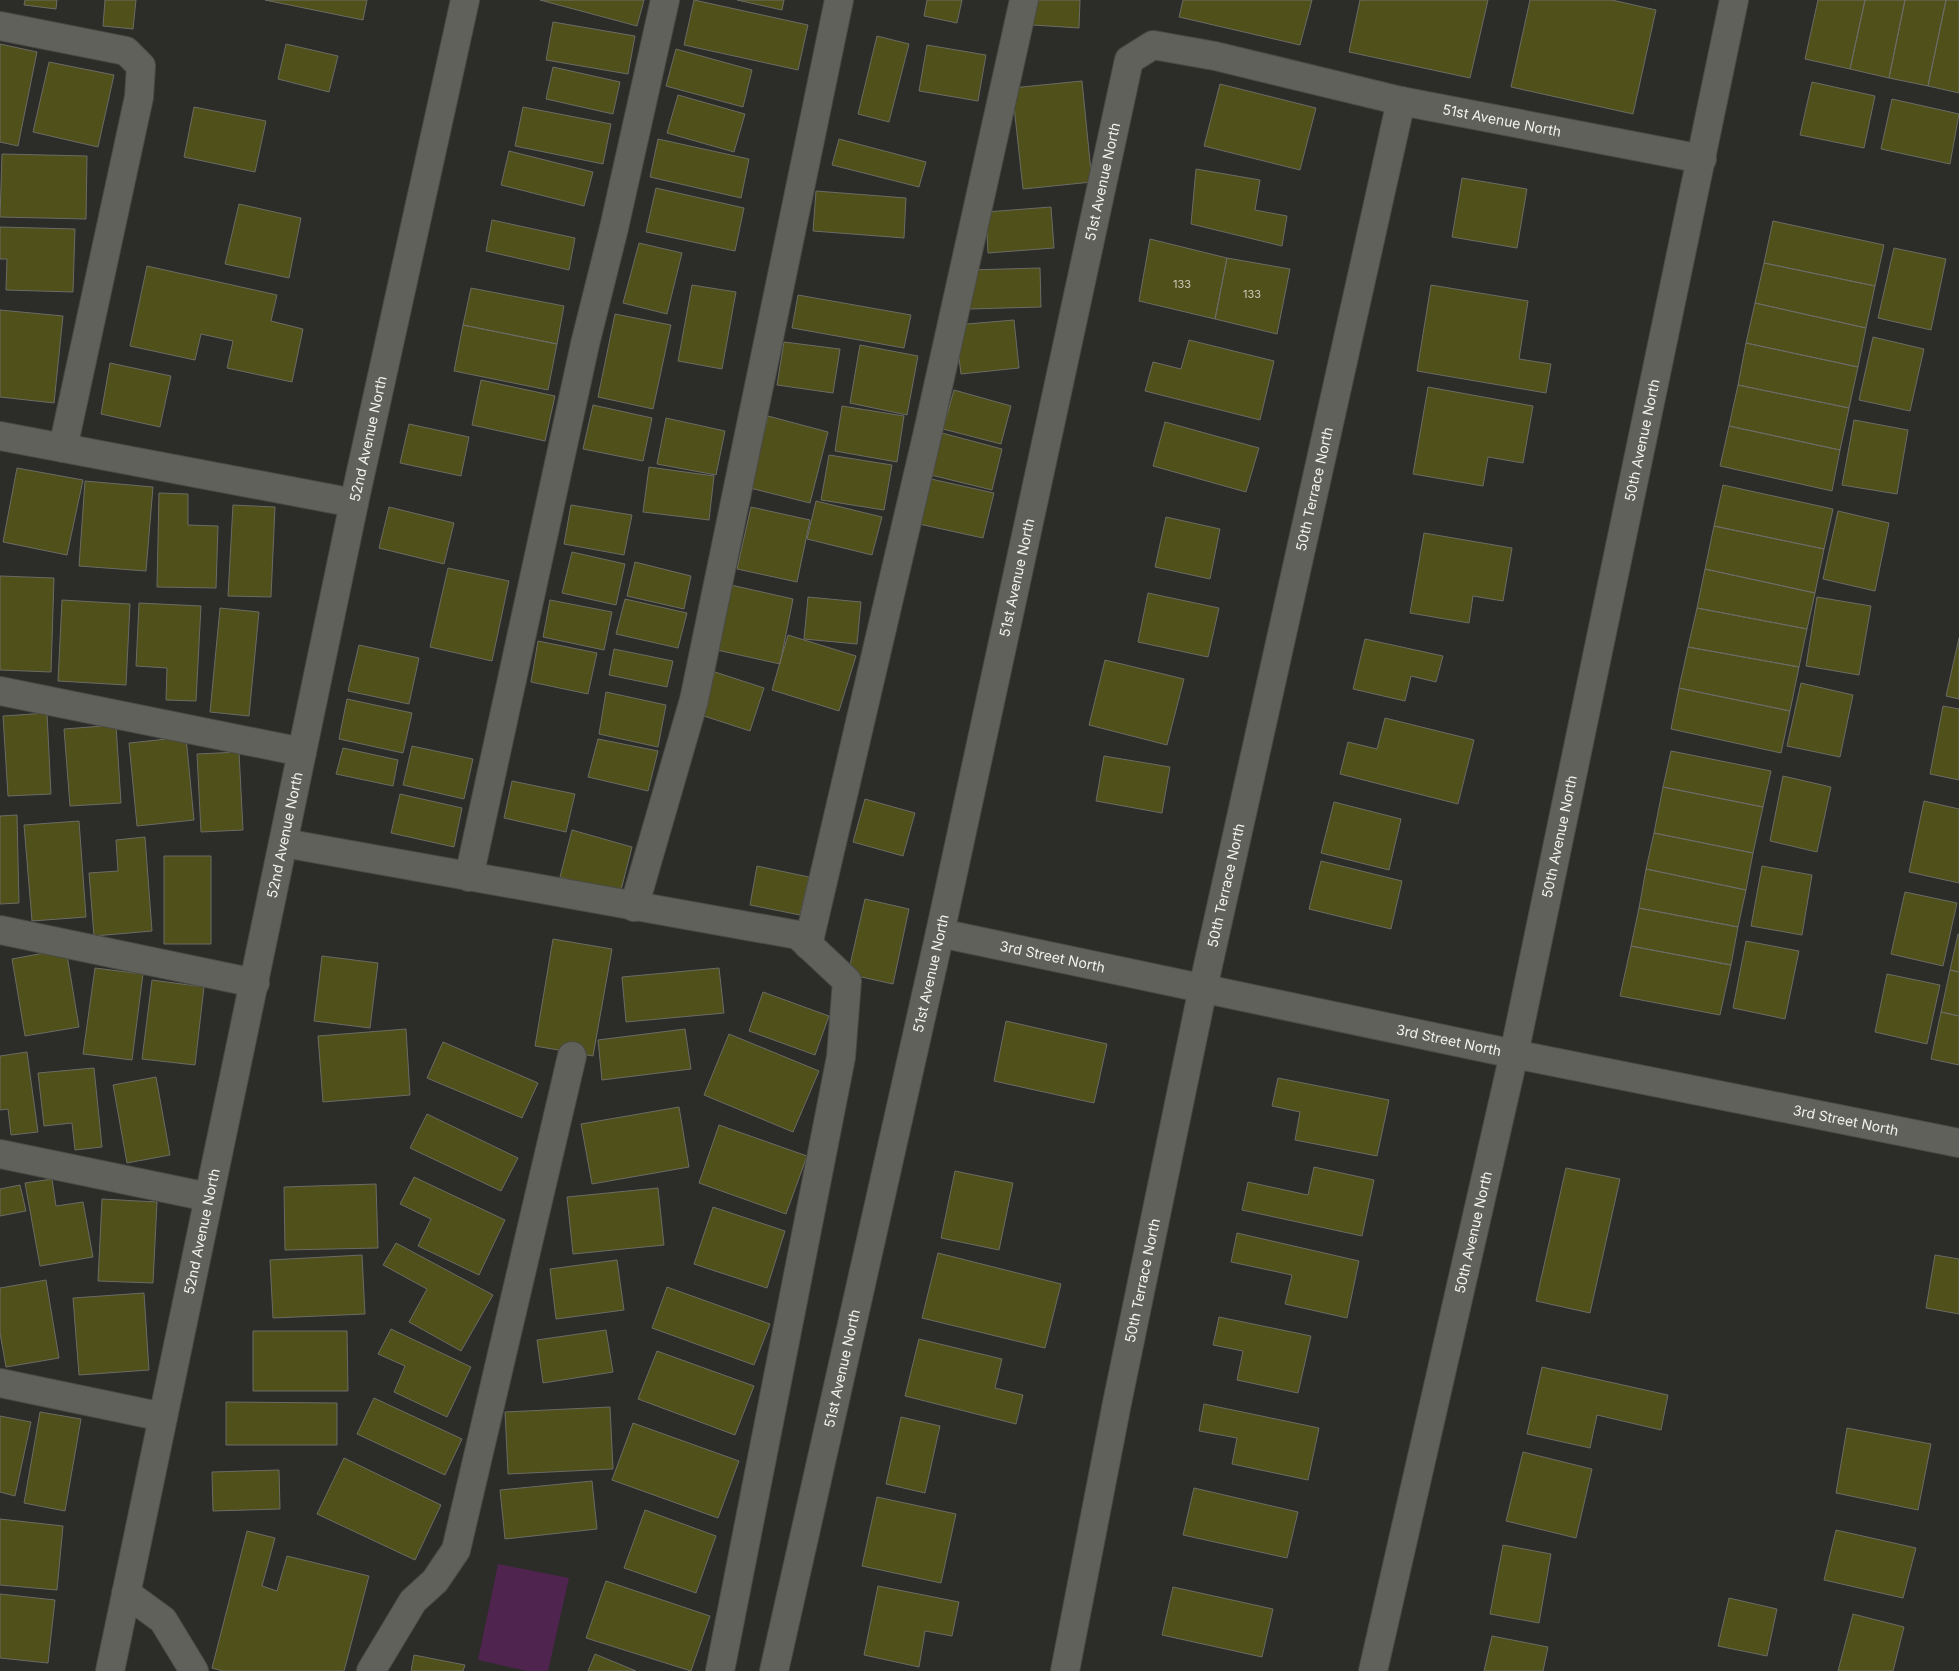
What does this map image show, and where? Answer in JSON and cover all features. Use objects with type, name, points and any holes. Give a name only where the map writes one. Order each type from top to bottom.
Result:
[{"type":"street","name":"52nd Avenue North","points":[[110,1671],[354,503],[465,0]]},
{"type":"street","points":[[469,877],[585,344],[614,228],[665,0]]},
{"type":"street","points":[[634,907],[694,700],[839,0]]},
{"type":"street","points":[[808,945],[929,427],[1024,0]]},
{"type":"street","name":"50th Avenue North","points":[[1373,1671],[1514,1054],[1734,0]]},
{"type":"street","points":[[0,26],[126,51],[141,66],[139,97],[63,448]]},
{"type":"street","name":"51st Avenue North","points":[[774,1671],[940,933],[1129,60],[1153,45],[1215,56],[1401,101],[1702,159]]},
{"type":"street","name":"50th Terrace North","points":[[1065,1671],[1117,1403],[1203,988],[1401,101]]},
{"type":"street","points":[[0,436],[354,503]]},
{"type":"street","points":[[0,691],[302,752]]},
{"type":"street","points":[[284,843],[798,935],[847,981],[841,1057],[720,1671]]},
{"type":"street","points":[[0,930],[255,983]]},
{"type":"street","name":"3rd Street North","points":[[940,933],[1514,1054],[1959,1143]]},
{"type":"street","points":[[371,1671],[413,1601],[436,1581],[456,1550],[572,1056]]},
{"type":"street","points":[[0,1154],[208,1197]]},
{"type":"street","points":[[0,1383],[163,1417]]},
{"type":"street","points":[[126,1593],[163,1620],[194,1671]]},
{"type":"shaded area","points":[[498,1564],[569,1578],[548,1671],[527,1671],[478,1660]]},
{"type":"building","points":[[25,0],[57,0],[56,9],[24,5]]},
{"type":"building","points":[[105,0],[136,0],[133,29],[103,26]]},
{"type":"building","points":[[265,0],[367,0],[363,20]]},
{"type":"building","points":[[540,0],[644,0],[637,26]]},
{"type":"building","points":[[694,0],[808,25],[798,70],[684,45]]},
{"type":"building","points":[[737,0],[784,0],[782,10]]},
{"type":"building","points":[[927,0],[962,0],[957,23],[924,16]]},
{"type":"building","points":[[1034,0],[1080,0],[1079,28],[1033,25]]},
{"type":"building","points":[[1183,0],[1312,0],[1300,45],[1179,17]]},
{"type":"building","points":[[1360,0],[1488,0],[1470,78],[1349,52]]},
{"type":"building","points":[[1530,0],[1612,0],[1656,10],[1633,114],[1511,87]]},
{"type":"building","points":[[1818,0],[1865,0],[1850,69],[1805,59]]},
{"type":"building","points":[[1865,0],[1905,0],[1889,78],[1850,69]]},
{"type":"building","points":[[1905,0],[1946,0],[1928,86],[1889,78]]},
{"type":"building","points":[[1946,0],[1959,0],[1959,93],[1928,86]]},
{"type":"building","points":[[553,22],[635,36],[628,74],[546,60]]},
{"type":"building","points":[[877,36],[909,44],[889,122],[858,114]]},
{"type":"building","points":[[0,44],[37,52],[18,146],[0,142]]},
{"type":"building","points":[[286,44],[338,56],[329,92],[278,79]]},
{"type":"building","points":[[927,45],[986,55],[978,101],[919,91]]},
{"type":"building","points":[[676,49],[752,70],[743,107],[666,86]]},
{"type":"building","points":[[49,62],[114,75],[98,147],[33,132]]},
{"type":"building","points":[[553,67],[620,82],[613,114],[546,99]]},
{"type":"building","points":[[1082,81],[1092,182],[1023,189],[1012,88]]},
{"type":"building","points":[[1812,82],[1875,96],[1864,148],[1800,135]]},
{"type":"building","points":[[1220,84],[1316,108],[1300,170],[1204,146]]},
{"type":"building","points":[[678,95],[745,114],[734,152],[667,133]]},
{"type":"building","points":[[1892,99],[1959,114],[1950,164],[1881,149]]},
{"type":"building","points":[[194,107],[266,121],[255,172],[184,157]]},
{"type":"building","points":[[523,107],[611,124],[603,164],[515,146]]},
{"type":"building","points":[[658,139],[749,159],[741,198],[650,177]]},
{"type":"building","points":[[839,139],[926,162],[919,187],[832,165]]},
{"type":"building","points":[[509,151],[593,172],[584,206],[501,185]]},
{"type":"building","points":[[2,154],[87,156],[86,219],[0,217]]},
{"type":"building","points":[[1196,169],[1260,180],[1255,210],[1287,216],[1282,246],[1191,224]]},
{"type":"building","points":[[1462,178],[1527,189],[1517,248],[1452,237]]},
{"type":"building","points":[[656,188],[744,208],[735,251],[646,232]]},
{"type":"building","points":[[816,191],[906,198],[904,238],[813,231]]},
{"type":"building","points":[[239,204],[301,218],[289,278],[225,264]]},
{"type":"building","points":[[1051,207],[1054,248],[988,253],[986,212]]},
{"type":"building","points":[[492,220],[575,238],[569,270],[486,251]]},
{"type":"building","points":[[1773,221],[1884,245],[1875,286],[1764,263]]},
{"type":"building","points":[[0,227],[75,229],[73,292],[6,290],[7,259],[0,259]]},
{"type":"building","points":[[1150,239],[1227,258],[1215,319],[1139,301]]},
{"type":"building","points":[[639,243],[682,253],[667,314],[623,303]]},
{"type":"building","points":[[1894,248],[1946,259],[1931,330],[1878,318]]},
{"type":"building","points":[[1227,258],[1290,269],[1277,334],[1215,319]]},
{"type":"building","points":[[1764,263],[1875,286],[1866,328],[1755,303]]},
{"type":"building","points":[[147,266],[277,295],[271,321],[303,329],[292,382],[227,368],[233,341],[201,334],[195,360],[130,346]]},
{"type":"building","points":[[1040,268],[1041,307],[970,309],[969,270]]},
{"type":"building","points":[[692,285],[736,292],[722,369],[678,361]]},
{"type":"building","points":[[1431,285],[1528,301],[1519,359],[1551,364],[1546,393],[1417,371]]},
{"type":"building","points":[[471,288],[564,306],[557,344],[463,325]]},
{"type":"building","points":[[798,295],[911,315],[904,348],[792,328]]},
{"type":"building","points":[[1755,303],[1866,328],[1858,367],[1746,343]]},
{"type":"building","points":[[0,310],[63,316],[54,403],[0,397]]},
{"type":"building","points":[[615,314],[671,325],[653,409],[598,397]]},
{"type":"building","points":[[1014,320],[1019,368],[961,374],[955,325]]},
{"type":"building","points":[[463,325],[557,344],[548,390],[454,371]]},
{"type":"building","points":[[1873,337],[1924,349],[1910,411],[1859,400]]},
{"type":"building","points":[[1189,340],[1274,361],[1260,420],[1145,391],[1153,362],[1181,369]]},
{"type":"building","points":[[784,342],[840,349],[833,393],[777,385]]},
{"type":"building","points":[[1746,343],[1858,367],[1849,408],[1738,385]]},
{"type":"building","points":[[860,345],[918,356],[907,415],[850,403]]},
{"type":"building","points":[[110,363],[171,376],[160,427],[101,414]]},
{"type":"building","points":[[481,380],[555,396],[545,441],[472,425]]},
{"type":"building","points":[[1738,385],[1849,408],[1840,450],[1729,426]]},
{"type":"building","points":[[1428,387],[1533,406],[1523,463],[1488,457],[1483,486],[1413,474]]},
{"type":"building","points":[[954,390],[1011,406],[1001,444],[943,429]]},
{"type":"building","points":[[593,405],[652,418],[643,461],[583,449]]},
{"type":"building","points":[[842,406],[904,416],[897,462],[835,451]]},
{"type":"building","points":[[768,416],[828,432],[810,503],[750,488]]},
{"type":"building","points":[[666,418],[725,431],[716,475],[657,464]]},
{"type":"building","points":[[1854,420],[1908,430],[1897,494],[1842,485]]},
{"type":"building","points":[[1165,422],[1259,448],[1246,492],[1153,466]]},
{"type":"building","points":[[409,424],[469,437],[461,476],[400,463]]},
{"type":"building","points":[[1729,426],[1840,450],[1832,491],[1720,466]]},
{"type":"building","points":[[942,433],[1002,449],[992,490],[931,475]]},
{"type":"building","points":[[829,455],[892,465],[884,510],[821,500]]},
{"type":"building","points":[[649,467],[714,476],[709,520],[643,512]]},
{"type":"building","points":[[17,468],[83,480],[67,555],[3,542]]},
{"type":"building","points":[[931,479],[994,493],[983,538],[919,524]]},
{"type":"building","points":[[85,481],[153,487],[146,571],[79,566]]},
{"type":"building","points":[[1723,485],[1833,509],[1824,549],[1714,526]]},
{"type":"building","points":[[159,493],[188,494],[188,525],[218,526],[216,588],[157,587]]},
{"type":"building","points":[[816,501],[882,517],[872,555],[807,539]]},
{"type":"building","points":[[233,505],[275,507],[271,597],[228,596]]},
{"type":"building","points":[[571,505],[632,515],[624,555],[564,544]]},
{"type":"building","points":[[389,507],[454,523],[444,564],[379,548]]},
{"type":"building","points":[[751,507],[810,520],[797,582],[737,569]]},
{"type":"building","points":[[1838,511],[1889,523],[1875,591],[1823,579]]},
{"type":"building","points":[[1166,517],[1220,529],[1210,579],[1155,567]]},
{"type":"building","points":[[1714,526],[1824,549],[1815,593],[1705,569]]},
{"type":"building","points":[[1424,533],[1512,548],[1503,601],[1473,596],[1469,623],[1410,613]]},
{"type":"building","points":[[572,552],[625,564],[616,605],[562,593]]},
{"type":"building","points":[[635,562],[691,576],[684,609],[627,596]]},
{"type":"building","points":[[448,568],[509,581],[492,661],[430,647]]},
{"type":"building","points":[[1705,569],[1815,593],[1807,629],[1697,608]]},
{"type":"building","points":[[0,576],[54,578],[51,672],[0,670]]},
{"type":"building","points":[[731,585],[793,599],[780,664],[717,650]]},
{"type":"building","points":[[1148,593],[1219,608],[1208,657],[1138,642]]},
{"type":"building","points":[[808,597],[861,602],[857,644],[804,639]]},
{"type":"building","points":[[1817,597],[1871,606],[1859,675],[1806,666]]},
{"type":"building","points":[[625,599],[687,613],[678,648],[616,634]]},
{"type":"building","points":[[62,600],[130,604],[126,685],[58,681]]},
{"type":"building","points":[[550,600],[612,612],[604,650],[543,637]]},
{"type":"building","points":[[139,603],[201,606],[196,701],[166,700],[167,668],[136,666]]},
{"type":"building","points":[[220,608],[259,612],[249,716],[210,712]]},
{"type":"building","points":[[1697,608],[1807,629],[1799,667],[1688,647]]},
{"type":"building","points":[[788,635],[856,656],[839,711],[772,690]]},
{"type":"building","points":[[1959,638],[1959,699],[1946,696]]},
{"type":"building","points":[[1365,639],[1443,656],[1436,682],[1411,676],[1405,701],[1353,689]]},
{"type":"building","points":[[538,641],[597,653],[588,694],[531,682]]},
{"type":"building","points":[[359,645],[419,658],[409,704],[348,691]]},
{"type":"building","points":[[1688,647],[1799,667],[1790,711],[1679,688]]},
{"type":"building","points":[[614,649],[673,661],[667,687],[609,675]]},
{"type":"building","points":[[1105,660],[1184,679],[1167,745],[1089,725]]},
{"type":"building","points":[[715,672],[764,688],[750,731],[701,715]]},
{"type":"building","points":[[1801,683],[1853,695],[1840,757],[1787,746]]},
{"type":"building","points":[[1679,688],[1790,711],[1781,753],[1671,729]]},
{"type":"building","points":[[606,692],[666,705],[658,747],[599,734]]},
{"type":"building","points":[[347,699],[412,713],[403,753],[339,739]]},
{"type":"building","points":[[1943,706],[1959,709],[1959,780],[1930,774]]},
{"type":"building","points":[[47,713],[51,794],[8,796],[3,716]]},
{"type":"building","points":[[1385,718],[1474,740],[1458,804],[1340,774],[1348,742],[1377,749]]},
{"type":"building","points":[[116,725],[121,803],[70,806],[64,729]]},
{"type":"building","points":[[186,737],[194,820],[137,826],[129,743]]},
{"type":"building","points":[[598,739],[658,751],[648,791],[588,777]]},
{"type":"building","points":[[412,746],[473,759],[464,799],[403,785]]},
{"type":"building","points":[[343,748],[398,760],[393,786],[336,774]]},
{"type":"building","points":[[1671,751],[1771,771],[1763,807],[1663,787]]},
{"type":"building","points":[[239,752],[243,830],[201,832],[197,754]]},
{"type":"building","points":[[1104,756],[1170,767],[1162,813],[1096,801]]},
{"type":"building","points":[[1783,776],[1831,787],[1817,852],[1770,841]]},
{"type":"building","points":[[512,781],[575,794],[566,832],[504,818]]},
{"type":"building","points":[[1663,787],[1763,807],[1753,853],[1654,833]]},
{"type":"building","points":[[400,794],[462,808],[454,847],[391,833]]},
{"type":"building","points":[[865,799],[915,813],[903,856],[853,842]]},
{"type":"building","points":[[1924,801],[1959,809],[1959,883],[1909,872]]},
{"type":"building","points":[[1334,802],[1401,819],[1389,870],[1321,853]]},
{"type":"building","points":[[17,815],[19,903],[0,904],[0,816]]},
{"type":"building","points":[[79,821],[86,917],[32,921],[24,825]]},
{"type":"building","points":[[572,830],[632,847],[620,894],[560,877]]},
{"type":"building","points":[[1654,833],[1753,853],[1746,890],[1646,869]]},
{"type":"building","points":[[145,837],[152,931],[94,936],[89,873],[118,871],[116,840]]},
{"type":"building","points":[[164,856],[211,856],[211,944],[164,944]]},
{"type":"building","points":[[1321,861],[1402,881],[1391,929],[1309,909]]},
{"type":"building","points":[[757,866],[809,877],[800,915],[750,905]]},
{"type":"building","points":[[1762,866],[1812,875],[1802,935],[1751,926]]},
{"type":"building","points":[[1646,869],[1746,890],[1738,927],[1639,908]]},
{"type":"building","points":[[1905,892],[1957,903],[1943,966],[1891,954]]},
{"type":"building","points":[[865,899],[909,909],[893,984],[848,974]]},
{"type":"building","points":[[1639,908],[1738,927],[1731,965],[1631,946]]},
{"type":"building","points":[[1959,934],[1959,972],[1950,970]]},
{"type":"building","points":[[553,939],[612,949],[593,1056],[535,1046]]},
{"type":"building","points":[[1746,941],[1799,951],[1785,1019],[1733,1008]]},
{"type":"building","points":[[1631,946],[1731,965],[1720,1015],[1620,996]]},
{"type":"building","points":[[66,949],[79,1027],[25,1036],[12,959]]},
{"type":"building","points":[[322,956],[378,963],[370,1028],[314,1021]]},
{"type":"building","points":[[95,968],[143,974],[132,1060],[83,1054]]},
{"type":"building","points":[[719,968],[724,1013],[626,1022],[622,977]]},
{"type":"building","points":[[1950,970],[1959,972],[1959,1016],[1941,1012]]},
{"type":"building","points":[[1887,974],[1940,985],[1927,1044],[1875,1032]]},
{"type":"building","points":[[152,980],[204,987],[195,1065],[142,1059]]},
{"type":"building","points":[[763,992],[829,1016],[815,1055],[749,1031]]},
{"type":"building","points":[[1941,1012],[1959,1016],[1959,1065],[1931,1059]]},
{"type":"building","points":[[1006,1021],[1107,1044],[1094,1103],[994,1081]]},
{"type":"building","points":[[406,1029],[410,1095],[323,1102],[318,1036]]},
{"type":"building","points":[[685,1029],[691,1069],[602,1080],[598,1040]]},
{"type":"building","points":[[729,1034],[819,1071],[793,1132],[704,1095]]},
{"type":"building","points":[[443,1042],[538,1083],[522,1118],[427,1078]]},
{"type":"building","points":[[27,1052],[38,1132],[11,1135],[8,1109],[0,1110],[0,1056]]},
{"type":"building","points":[[94,1068],[102,1147],[75,1150],[72,1123],[44,1126],[38,1073]]},
{"type":"building","points":[[156,1077],[170,1155],[127,1163],[113,1085]]},
{"type":"building","points":[[1278,1078],[1389,1100],[1377,1156],[1295,1140],[1300,1112],[1272,1106]]},
{"type":"building","points":[[679,1107],[689,1167],[592,1184],[581,1124]]},
{"type":"building","points":[[427,1114],[518,1158],[501,1191],[410,1148]]},
{"type":"building","points":[[719,1125],[807,1156],[786,1214],[699,1183]]},
{"type":"building","points":[[1314,1167],[1374,1180],[1362,1236],[1242,1210],[1248,1182],[1308,1195]]},
{"type":"building","points":[[1566,1168],[1620,1179],[1590,1313],[1536,1301]]},
{"type":"building","points":[[955,1171],[1013,1183],[999,1250],[941,1238]]},
{"type":"building","points":[[414,1177],[505,1220],[479,1275],[418,1246],[431,1219],[400,1204]]},
{"type":"building","points":[[52,1179],[56,1206],[83,1202],[93,1257],[40,1266],[25,1183]]},
{"type":"building","points":[[376,1184],[378,1248],[285,1250],[284,1187]]},
{"type":"building","points":[[20,1185],[26,1211],[0,1216],[0,1189]]},
{"type":"building","points":[[658,1188],[664,1245],[573,1254],[567,1197]]},
{"type":"building","points":[[102,1199],[157,1202],[153,1283],[98,1281]]},
{"type":"building","points":[[713,1207],[785,1231],[767,1288],[694,1264]]},
{"type":"building","points":[[1237,1233],[1359,1261],[1347,1318],[1285,1304],[1292,1275],[1231,1262]]},
{"type":"building","points":[[396,1243],[493,1295],[461,1351],[409,1322],[427,1289],[383,1265]]},
{"type":"building","points":[[938,1253],[1061,1284],[1045,1348],[922,1318]]},
{"type":"building","points":[[362,1255],[365,1314],[273,1318],[270,1260]]},
{"type":"building","points":[[1935,1255],[1959,1259],[1959,1314],[1926,1308]]},
{"type":"building","points":[[617,1260],[624,1310],[556,1319],[550,1269]]},
{"type":"building","points":[[46,1280],[59,1358],[6,1367],[0,1333],[0,1288]]},
{"type":"building","points":[[667,1287],[770,1324],[754,1365],[652,1328]]},
{"type":"building","points":[[144,1293],[149,1370],[79,1375],[73,1298]]},
{"type":"building","points":[[1219,1317],[1311,1336],[1298,1393],[1237,1380],[1243,1351],[1213,1345]]},
{"type":"building","points":[[391,1329],[471,1367],[447,1417],[394,1392],[405,1366],[378,1354]]},
{"type":"building","points":[[606,1330],[613,1372],[543,1383],[537,1340]]},
{"type":"building","points":[[253,1331],[347,1331],[348,1391],[253,1391]]},
{"type":"building","points":[[919,1339],[1002,1359],[995,1388],[1023,1395],[1016,1424],[905,1396]]},
{"type":"building","points":[[657,1351],[754,1386],[735,1435],[638,1399]]},
{"type":"building","points":[[1542,1367],[1668,1395],[1661,1430],[1597,1415],[1590,1448],[1527,1434]]},
{"type":"building","points":[[374,1398],[462,1439],[445,1475],[357,1434]]},
{"type":"building","points":[[226,1402],[337,1403],[337,1445],[226,1445]]},
{"type":"building","points":[[1204,1404],[1319,1428],[1308,1480],[1232,1464],[1237,1438],[1199,1431]]},
{"type":"building","points":[[610,1407],[613,1469],[508,1474],[505,1412]]},
{"type":"building","points":[[40,1412],[81,1419],[65,1511],[24,1503]]},
{"type":"building","points":[[0,1416],[31,1422],[15,1496],[0,1492]]},
{"type":"building","points":[[901,1417],[940,1426],[925,1493],[886,1484]]},
{"type":"building","points":[[633,1423],[739,1461],[718,1518],[612,1480]]},
{"type":"building","points":[[1847,1428],[1931,1444],[1918,1510],[1836,1493]]},
{"type":"building","points":[[1523,1452],[1592,1469],[1576,1538],[1506,1521]]},
{"type":"building","points":[[344,1458],[441,1505],[415,1560],[317,1514]]},
{"type":"building","points":[[279,1470],[280,1509],[213,1511],[212,1472]]},
{"type":"building","points":[[592,1481],[597,1529],[505,1539],[500,1490]]},
{"type":"building","points":[[1194,1488],[1298,1512],[1287,1558],[1183,1535]]},
{"type":"building","points":[[877,1497],[956,1514],[941,1583],[862,1566]]},
{"type":"building","points":[[645,1510],[716,1536],[696,1593],[624,1568]]},
{"type":"building","points":[[0,1519],[63,1526],[57,1590],[0,1585]]},
{"type":"building","points":[[1836,1530],[1916,1548],[1903,1598],[1824,1580]]},
{"type":"building","points":[[247,1531],[275,1538],[262,1586],[277,1591],[287,1556],[369,1576],[344,1671],[223,1671],[212,1668]]},
{"type":"building","points":[[1503,1545],[1551,1554],[1539,1623],[1490,1614]]},
{"type":"building","points":[[606,1581],[710,1616],[691,1671],[586,1638]]},
{"type":"building","points":[[878,1586],[959,1602],[952,1636],[925,1631],[919,1667],[864,1655]]},
{"type":"building","points":[[1173,1587],[1273,1609],[1262,1657],[1162,1635]]},
{"type":"building","points":[[0,1594],[55,1600],[48,1663],[0,1658]]},
{"type":"building","points":[[1729,1598],[1777,1609],[1767,1656],[1718,1646]]},
{"type":"building","points":[[1853,1614],[1904,1627],[1893,1671],[1838,1671]]},
{"type":"building","points":[[1492,1636],[1548,1647],[1543,1671],[1484,1671]]},
{"type":"building","points":[[595,1654],[636,1671],[588,1671]]},
{"type":"building","points":[[414,1655],[465,1665],[463,1671],[411,1671]]}]
